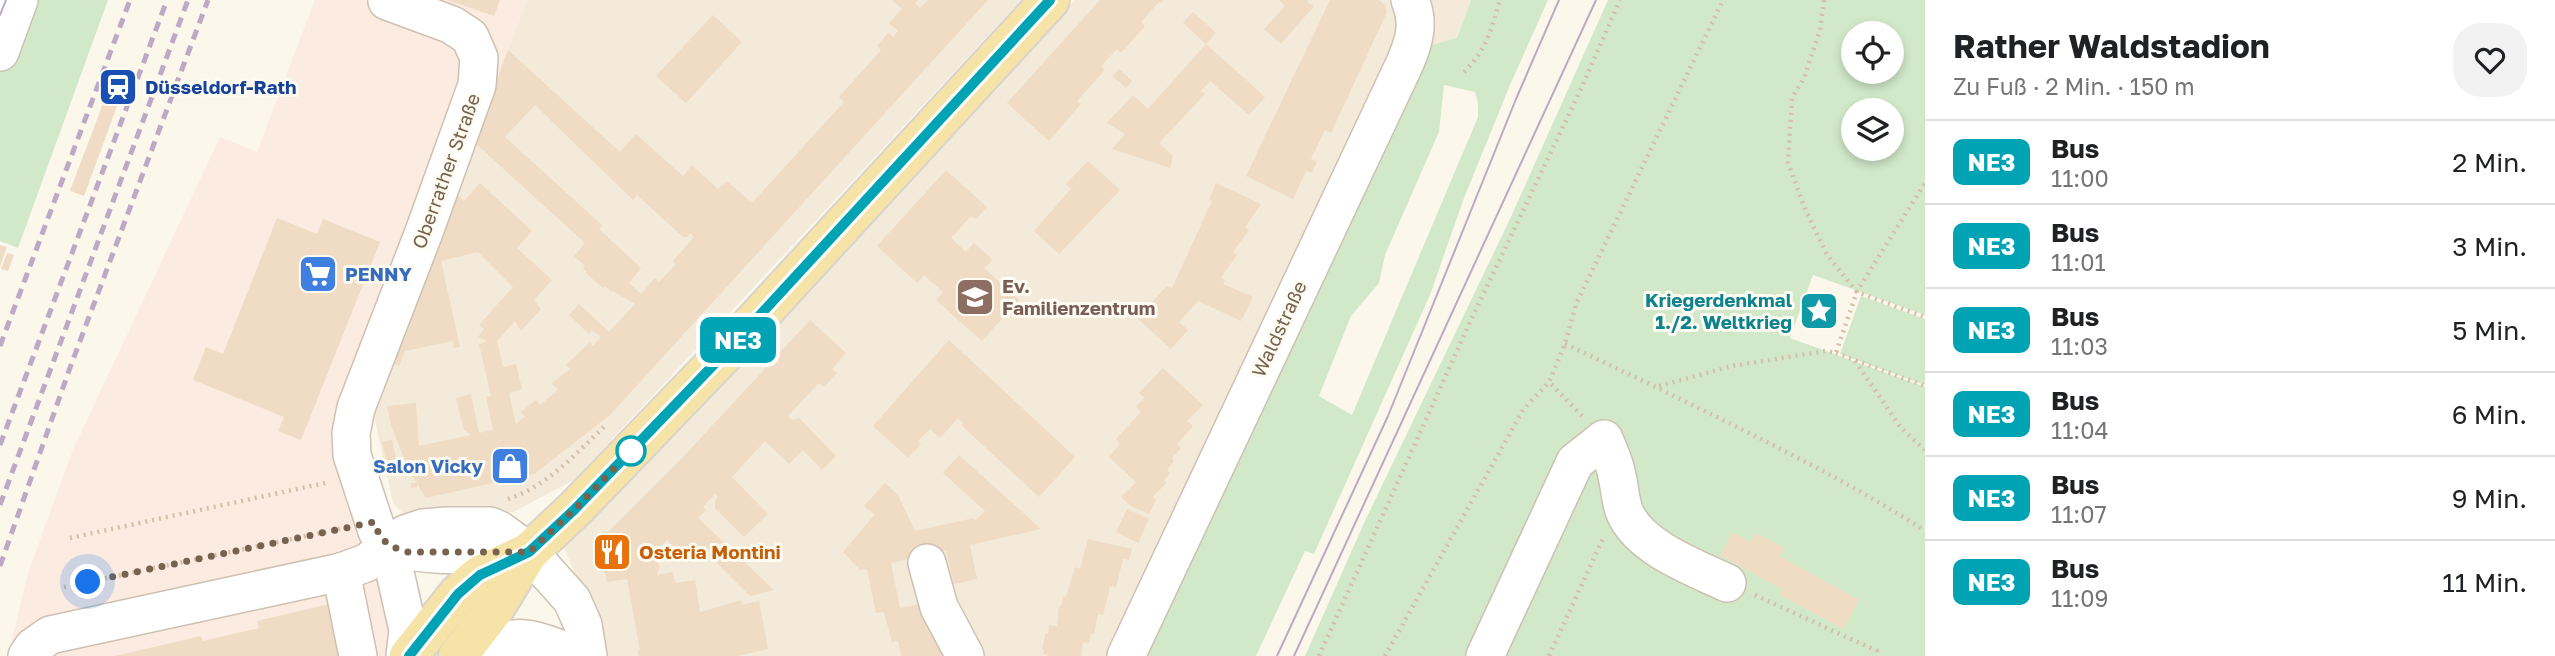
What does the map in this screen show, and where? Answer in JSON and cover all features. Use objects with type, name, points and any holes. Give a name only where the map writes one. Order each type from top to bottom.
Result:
[{"type":"main road","points":[[458,656],[495,608],[529,552],[575,509],[726,352],[1050,0]]},
{"type":"main road","points":[[407,656],[458,594],[480,575],[529,552]]},
{"type":"street","points":[[0,52],[19,0]]},
{"type":"street","name":"Waldstraße","points":[[1126,656],[1405,63],[1416,32],[1415,10],[1410,0]]},
{"type":"street","name":"Oberrather Straße","points":[[387,1],[452,25],[470,37],[479,58],[477,85],[356,408],[351,433],[352,454],[382,534],[408,630],[407,656]]},
{"type":"street","points":[[1485,656],[1575,462],[1604,439],[1617,473],[1620,498],[1627,516],[1640,535],[1678,560],[1727,583]]},
{"type":"street","points":[[27,656],[33,647],[50,635],[341,572],[366,563],[382,534],[407,552],[529,552],[572,600],[583,625],[588,656]]},
{"type":"street","points":[[927,564],[939,607],[965,656]]},
{"type":"street","points":[[341,572],[358,656]]},
{"type":"street","points":[[485,656],[506,642],[516,639],[563,649],[575,656]]},
{"type":"path","points":[[1464,72],[1477,60],[1489,38],[1500,0]]},
{"type":"path","points":[[1319,656],[1464,334],[1580,91],[1620,0]]},
{"type":"path","points":[[1385,656],[1523,410],[1549,382],[1565,344],[1576,304],[1723,0]]},
{"type":"path","points":[[1824,0],[1821,30],[1804,78],[1792,98],[1788,162],[1803,204],[1827,255],[1857,292],[1925,317]]},
{"type":"path","points":[[1836,353],[1857,292],[1925,183]]},
{"type":"path","points":[[1565,344],[1658,387],[1883,503],[1925,531]]},
{"type":"path","points":[[1658,387],[1732,366],[1826,351],[1925,386]]},
{"type":"path","points":[[1855,361],[1901,428],[1925,450]]},
{"type":"path","points":[[1549,382],[1604,439]]},
{"type":"path","points":[[504,500],[522,494],[549,478],[616,416]]},
{"type":"path","points":[[70,538],[325,483]]},
{"type":"path","points":[[1549,656],[1620,498]]},
{"type":"path","points":[[64,587],[382,534]]},
{"type":"path","points":[[1727,583],[1877,651],[1875,656]]},
{"type":"shaded area","points":[[315,0],[527,0],[373,411],[340,456],[393,624],[388,656],[8,656],[28,573],[72,452],[220,137],[257,152]]},
{"type":"shaded area","points":[[527,0],[1021,0],[574,480],[513,512],[413,524],[393,503],[373,411]]},
{"type":"shaded area","points":[[1075,0],[1471,0],[1457,38],[1120,656],[598,656],[590,608],[561,541]]},
{"type":"green space","points":[[15,0],[108,0],[18,248],[0,241],[0,40]]},
{"type":"green space","points":[[1471,0],[1548,0],[1464,198],[1430,295],[1314,554],[1305,551],[1256,656],[1133,656],[1414,50],[1457,38]],"holes":[[[1444,85],[1475,92],[1478,117],[1352,415],[1319,396],[1351,316],[1379,283],[1385,255],[1439,132]]]},
{"type":"green space","points":[[1608,0],[1925,0],[1925,315],[1813,275],[1790,338],[1925,387],[1925,656],[1305,656],[1364,523],[1510,219]]},
{"type":"green space","points":[[1861,296],[1925,319],[1925,385],[1840,354]]},
{"type":"building","points":[[447,0],[500,0],[494,16]]},
{"type":"building","points":[[892,0],[918,0],[915,3],[920,8],[928,0],[988,0],[610,415],[534,474],[426,498],[407,466],[391,425],[387,406],[416,403],[419,446],[471,435],[464,430],[456,398],[471,394],[479,433],[493,430],[486,397],[491,396],[479,344],[486,340],[478,337],[484,329],[479,325],[513,287],[478,252],[441,261],[460,347],[454,348],[453,341],[405,351],[399,366],[391,363],[455,192],[464,201],[480,183],[532,231],[517,248],[552,280],[534,300],[541,309],[521,331],[515,321],[497,341],[503,367],[516,364],[522,389],[509,393],[516,424],[525,416],[521,412],[536,400],[540,405],[558,390],[552,383],[570,369],[566,365],[590,342],[593,346],[601,337],[592,330],[589,334],[569,315],[579,304],[609,332],[635,304],[605,286],[603,288],[588,275],[583,268],[585,266],[574,256],[585,243],[473,141],[508,50],[620,152],[636,134],[683,176],[692,165],[718,189],[727,181],[752,203],[844,102],[839,97],[881,50],[877,46],[888,33],[893,37],[898,31],[889,23],[902,9]],"holes":[[[535,105],[633,200],[637,195],[683,237],[690,233],[694,237],[673,261],[676,264],[659,282],[655,278],[641,294],[629,283],[641,268],[599,229],[602,225],[505,137]]]},
{"type":"building","points":[[1100,0],[1164,0],[1141,22],[1145,26],[1121,53],[1117,49],[1101,66],[1105,70],[1077,101],[1081,104],[1049,141],[1007,103]]},
{"type":"building","points":[[1279,0],[1309,0],[1307,2],[1314,6],[1281,44],[1264,29],[1285,6]]},
{"type":"building","points":[[1330,0],[1379,0],[1385,5],[1387,12],[1331,133],[1325,130],[1311,159],[1317,162],[1312,173],[1306,171],[1293,199],[1246,176]]},
{"type":"building","points":[[1193,12],[1216,33],[1206,44],[1183,23]]},
{"type":"building","points":[[713,15],[742,42],[686,103],[656,76]]},
{"type":"building","points":[[1206,44],[1265,97],[1249,115],[1210,81],[1201,91],[1205,94],[1159,143],[1173,156],[1170,168],[1112,149],[1125,134],[1107,123],[1133,95],[1148,109]]},
{"type":"building","points":[[1119,69],[1132,81],[1126,88],[1112,76]]},
{"type":"building","points":[[110,85],[123,90],[84,196],[70,191]]},
{"type":"building","points":[[1088,161],[1120,190],[1059,254],[1034,231],[1071,189],[1066,184]]},
{"type":"building","points":[[946,170],[987,207],[976,219],[971,216],[951,238],[966,252],[974,243],[993,260],[984,268],[1019,300],[982,341],[936,300],[943,292],[924,275],[917,283],[877,246]]},
{"type":"building","points":[[1216,183],[1261,204],[1245,227],[1249,230],[1233,252],[1237,255],[1221,277],[1225,280],[1223,284],[1253,297],[1241,321],[1198,301],[1179,322],[1188,330],[1171,349],[1137,318],[1167,286],[1172,288],[1212,201],[1209,200]]},
{"type":"building","points":[[277,218],[317,234],[323,219],[380,242],[301,440],[278,431],[284,417],[193,380],[206,347],[223,354]]},
{"type":"building","points":[[0,245],[7,247],[0,267]]},
{"type":"building","points":[[7,253],[14,255],[8,271],[1,269]]},
{"type":"building","points":[[810,320],[846,353],[832,369],[837,373],[824,387],[819,383],[788,416],[792,420],[799,418],[836,456],[822,470],[803,450],[789,464],[765,441],[732,477],[768,514],[744,537],[715,508],[718,497],[715,494],[703,507],[706,510],[698,518],[774,590],[750,596],[704,550],[690,563],[667,540],[654,553],[647,547],[644,550],[660,566],[657,575],[673,572],[675,583],[695,580],[700,612],[741,600],[742,605],[759,601],[768,649],[737,656],[639,656],[627,579],[607,582],[601,551],[606,534],[685,455]]},
{"type":"building","points":[[949,340],[1075,457],[1039,497],[961,425],[963,423],[958,418],[940,438],[930,429],[918,441],[921,444],[908,458],[873,426]]},
{"type":"building","points":[[1163,368],[1203,405],[1187,421],[1193,426],[1177,444],[1181,448],[1172,458],[1174,461],[1167,470],[1170,473],[1164,480],[1166,483],[1153,497],[1156,500],[1149,514],[1129,505],[1121,497],[1136,482],[1109,457],[1120,444],[1116,439],[1141,412],[1136,406],[1145,398],[1139,393]]},
{"type":"building","points":[[392,440],[396,459],[386,461],[382,442]]},
{"type":"building","points":[[959,455],[1041,529],[970,545],[977,579],[954,584],[946,551],[891,563],[900,608],[921,604],[926,623],[932,621],[941,650],[946,649],[948,656],[901,656],[898,641],[892,642],[884,612],[876,613],[867,569],[860,570],[843,552],[875,514],[864,506],[885,483],[898,495],[915,531],[974,518],[975,521],[985,511],[943,473]]},
{"type":"building","points":[[1127,509],[1149,519],[1138,543],[1116,532]]},
{"type":"building","points":[[1733,532],[1751,542],[1756,533],[1784,548],[1779,556],[1859,600],[1843,629],[1779,594],[1782,589],[1720,555]]},
{"type":"building","points":[[1088,539],[1132,549],[1129,560],[1123,559],[1116,587],[1110,586],[1103,615],[1098,614],[1094,634],[1091,633],[1089,643],[1083,642],[1081,656],[1043,654],[1049,625],[1057,626],[1059,606],[1063,596],[1066,597],[1075,567],[1080,569]]},
{"type":"building","points":[[342,601],[353,656],[115,656],[201,636],[203,641],[259,628],[257,621]]},
{"type":"tram line","points":[[0,15],[6,0]]},
{"type":"tram line","points":[[1277,656],[1388,416],[1516,99],[1559,0]]},
{"type":"tram line","points":[[1294,656],[1596,0]]},
{"type":"railway","points":[[0,346],[130,0]]},
{"type":"railway","points":[[0,445],[167,0]]},
{"type":"railway","points":[[0,505],[188,0]]},
{"type":"railway","points":[[0,566],[71,365],[208,0]]},
{"type":"bus line","name":"NE3","points":[[409,656],[458,594],[480,575],[529,552],[575,509],[726,352],[1050,0]]},
{"type":"place","name":"Düsseldorf-Rath","points":[[118,87]]},
{"type":"place","name":"PENNY","points":[[318,274]]},
{"type":"place","name":"Ev. Familienzentrum","points":[[975,297]]},
{"type":"place","name":"Kriegerdenkmal 1./2. Weltkrieg","points":[[1819,311]]},
{"type":"place","name":"Salon Vicky","points":[[510,466]]},
{"type":"place","name":"Osteria Montini","points":[[612,552]]},
{"type":"route","points":[[88,582],[374,522],[377,531],[389,546],[407,552],[529,552],[633,449],[631,451]]}]
